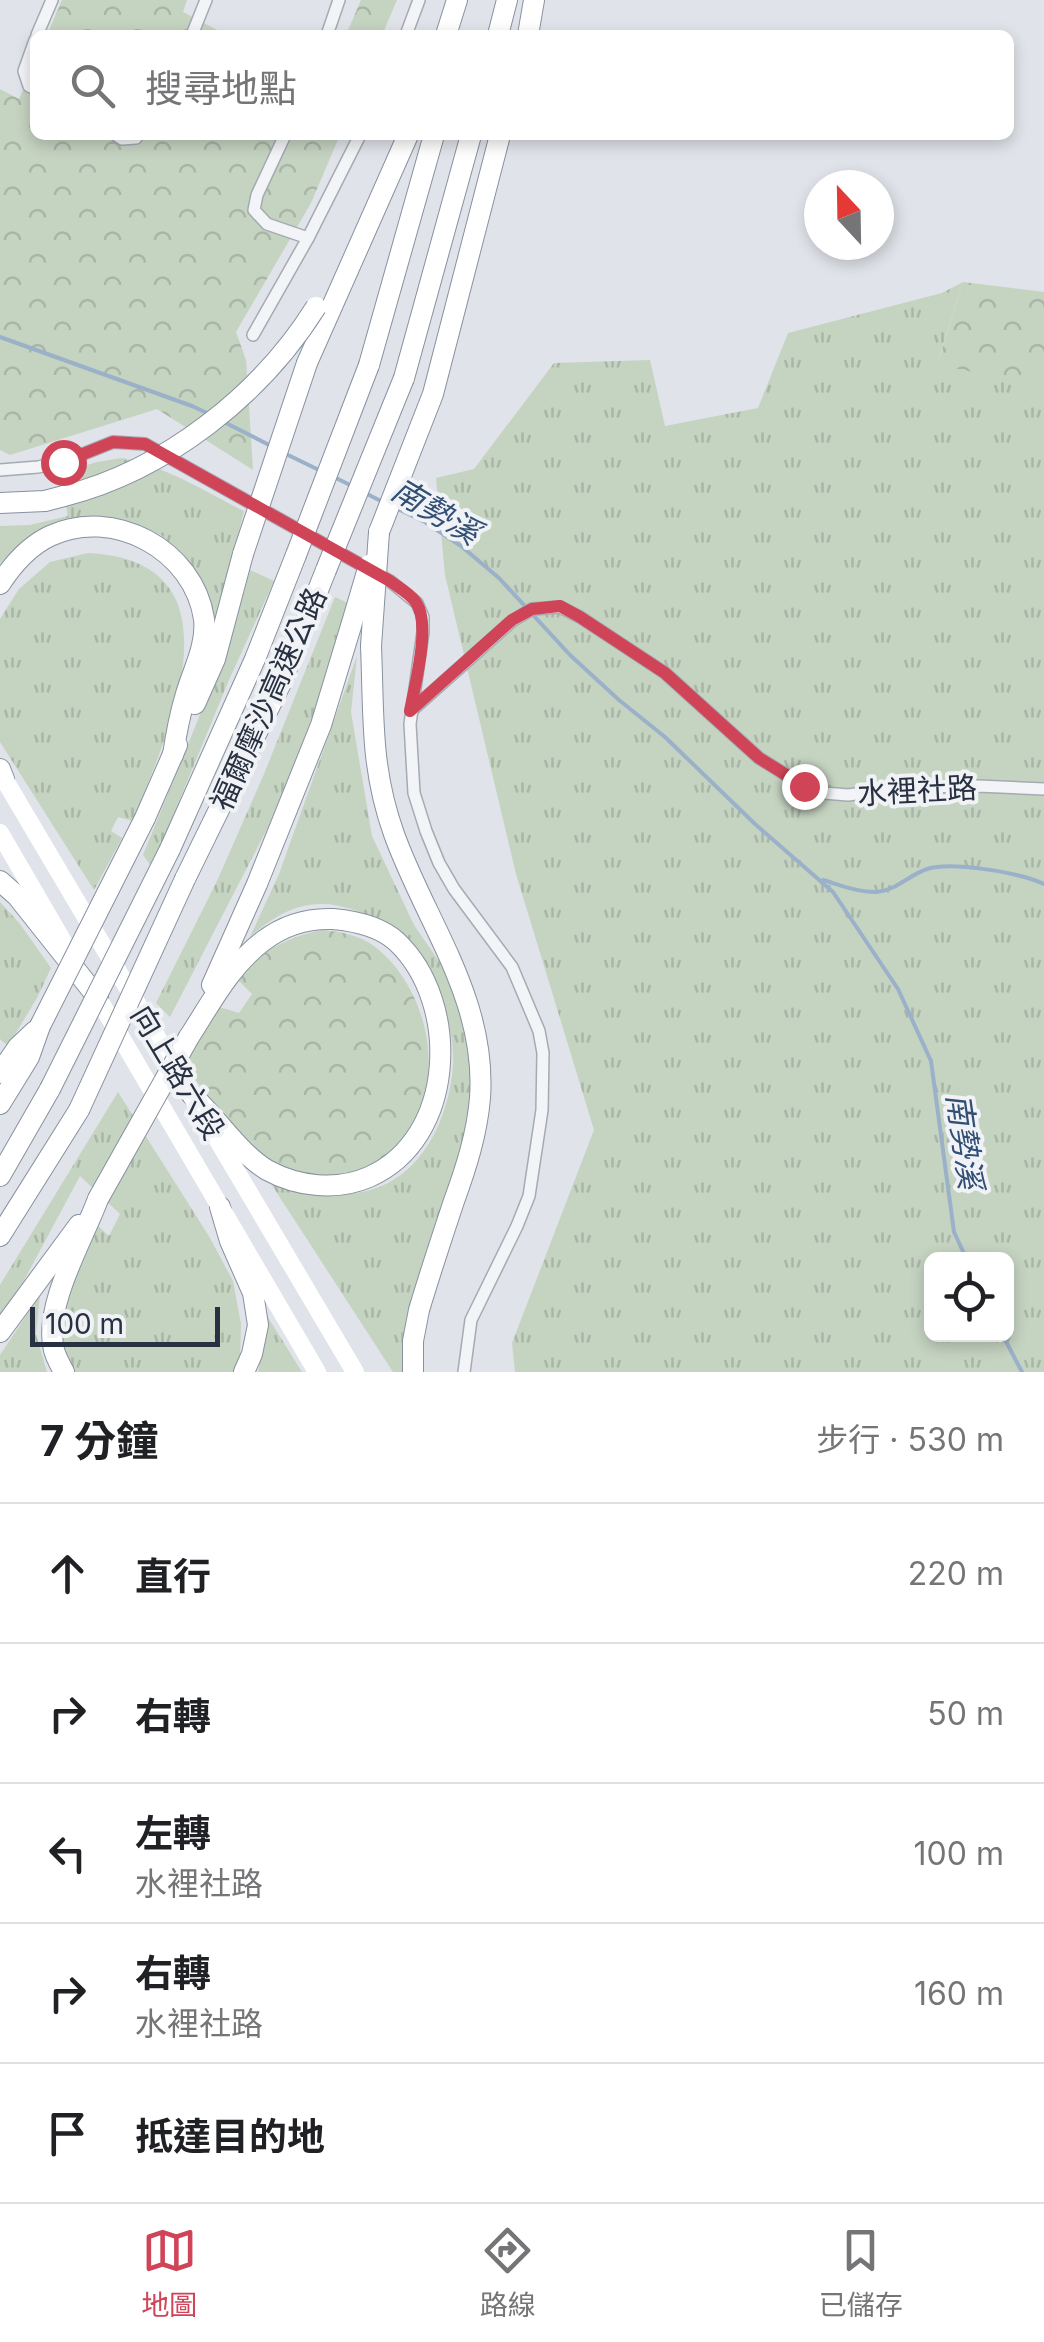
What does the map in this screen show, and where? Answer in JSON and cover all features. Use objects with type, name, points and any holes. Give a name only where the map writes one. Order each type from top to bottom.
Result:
[{"type":"highway","points":[[448,30],[457,0]]},
{"type":"highway","points":[[462,30],[470,0]]},
{"type":"highway","points":[[499,30],[507,0]]},
{"type":"highway","points":[[529,30],[534,0]]},
{"type":"highway","points":[[0,1104],[29,1057],[40,1026],[145,818],[215,658],[243,554],[307,363],[406,140]]},
{"type":"highway","name":"福爾摩沙高速公路","points":[[0,1176],[50,1090],[170,849],[255,659],[369,364],[433,140]]},
{"type":"highway","name":"福爾摩沙高速公路","points":[[0,1236],[78,1110],[185,878],[282,683],[404,378],[470,140]]},
{"type":"highway","points":[[189,1037],[314,743],[379,532],[432,394],[499,140]]},
{"type":"highway","points":[[0,503],[44,501],[124,476],[234,405],[272,368],[316,307],[392,172]]},
{"type":"highway","points":[[0,584],[34,545],[72,529],[122,531],[156,544],[170,556],[194,588],[204,622],[203,642],[186,693],[173,754]]},
{"type":"highway","points":[[379,532],[372,724],[382,795],[394,836],[466,996],[480,1055],[476,1129],[419,1310],[413,1340],[413,1372]]},
{"type":"highway","points":[[0,882],[17,896],[98,998]]},
{"type":"highway","points":[[0,1332],[98,1199],[189,1037],[228,977],[262,942],[298,922],[328,919],[371,927],[396,942],[429,991],[439,1040],[436,1085],[429,1113],[408,1149],[374,1175],[346,1184],[305,1184],[271,1172],[242,1150],[192,1095]]},
{"type":"highway","points":[[0,1072],[40,1026]]},
{"type":"highway","points":[[64,1372],[54,1351],[52,1331],[64,1277],[98,1199]]},
{"type":"highway","points":[[220,1207],[252,1293],[258,1325],[244,1372]]},
{"type":"main road","name":"向上路六段","points":[[2,773],[355,1372]]},
{"type":"main road","name":"向上路六段","points":[[0,832],[317,1372]]},
{"type":"street","points":[[39,30],[52,0]]},
{"type":"street","points":[[194,30],[206,0]]},
{"type":"street","points":[[329,30],[339,0]]},
{"type":"street","points":[[408,30],[419,0]]},
{"type":"street","points":[[30,54],[24,71],[30,86]]},
{"type":"street","points":[[283,140],[254,210],[267,224],[308,238]]},
{"type":"street","points":[[253,335],[357,140]]},
{"type":"street","points":[[0,470],[63,462],[113,442],[145,444],[390,581],[417,603],[423,632],[410,711],[414,793],[439,863],[512,966],[539,1031],[543,1052],[542,1110],[529,1196],[470,1320],[464,1372]]},
{"type":"street","name":"水裡社路","points":[[410,711],[512,620],[528,611],[560,606],[676,681],[759,758],[814,790],[848,795],[910,787],[1044,789]]},
{"type":"green space","points":[[62,0],[187,0],[183,12],[217,30],[49,30]]},
{"type":"green space","points":[[361,0],[397,0],[384,30],[348,30]]},
{"type":"green space","points":[[30,74],[30,140],[338,140],[311,203],[236,332],[246,360],[253,470],[157,409],[10,455],[0,450],[0,89],[19,99]]},
{"type":"green space","points":[[963,282],[939,358],[1044,387],[1044,1372],[515,1372],[512,1343],[594,1130],[516,874],[445,575],[436,478],[474,469],[554,363],[650,360],[665,426],[758,408],[788,333],[942,293]]},
{"type":"green space","points":[[963,282],[1044,292],[1044,387],[944,366],[939,359]]},
{"type":"green space","points":[[122,458],[169,473],[244,511],[211,647],[195,574],[162,536],[137,525],[114,522],[26,540],[0,564],[0,526],[30,525],[68,516],[60,473]]},
{"type":"green space","points":[[88,553],[138,563],[168,586],[182,618],[184,657],[163,744],[133,821],[118,817],[111,831],[122,838],[94,890],[0,742],[0,619],[19,589],[50,562]]},
{"type":"green space","points":[[250,570],[274,581],[152,867],[143,855],[232,636]]},
{"type":"green space","points":[[335,597],[352,605],[308,730],[268,827],[170,1017],[156,1003],[217,881]]},
{"type":"green space","points":[[357,656],[351,712],[372,836],[414,925],[449,976],[469,1028],[471,1099],[466,1133],[458,1170],[438,1217],[417,1289],[403,1372],[393,1372],[266,1176],[322,1191],[355,1193],[377,1188],[413,1164],[437,1129],[450,1087],[452,1039],[440,994],[429,967],[408,941],[383,923],[354,910],[324,904],[298,907],[273,919],[250,937],[279,874]]},
{"type":"green space","points":[[0,902],[51,968],[8,1046],[0,1039]]},
{"type":"green space","points":[[323,930],[363,939],[394,965],[410,989],[428,1044],[429,1073],[424,1101],[413,1127],[378,1165],[334,1177],[291,1171],[258,1156],[223,1119],[185,1064],[219,1007],[239,1013],[252,994],[236,978],[245,969],[286,941]]},
{"type":"green space","points":[[118,1092],[233,1281],[241,1324],[240,1357],[234,1372],[75,1372],[63,1351],[61,1337],[66,1304],[98,1226],[109,1236],[120,1214],[80,1176],[0,1317],[0,1285]]},
{"type":"green space","points":[[40,1295],[36,1334],[47,1372],[0,1372],[0,1355]]},
{"type":"green space","points":[[264,1311],[302,1372],[258,1372],[268,1330]]},
{"type":"waterway","name":"南勢溪","points":[[0,337],[207,413]]},
{"type":"waterway","name":"南勢溪","points":[[224,422],[273,447]]},
{"type":"waterway","name":"南勢溪","points":[[286,454],[323,472]]},
{"type":"waterway","name":"南勢溪","points":[[336,478],[354,487]]},
{"type":"waterway","name":"南勢溪","points":[[367,494],[385,503]]},
{"type":"waterway","name":"南勢溪","points":[[398,509],[461,546],[499,578],[570,655],[833,892],[898,989],[931,1061],[954,1232],[963,1252]]},
{"type":"waterway","name":"南勢溪","points":[[823,880],[877,892],[927,869],[953,866],[1003,872],[1044,884]]},
{"type":"waterway","name":"南勢溪","points":[[1006,1342],[1022,1372]]},
{"type":"route","points":[[63,462],[113,442],[145,444],[390,581],[417,603],[423,618],[410,711],[512,620],[532,609],[560,606],[676,681],[759,758],[804,786]]}]
